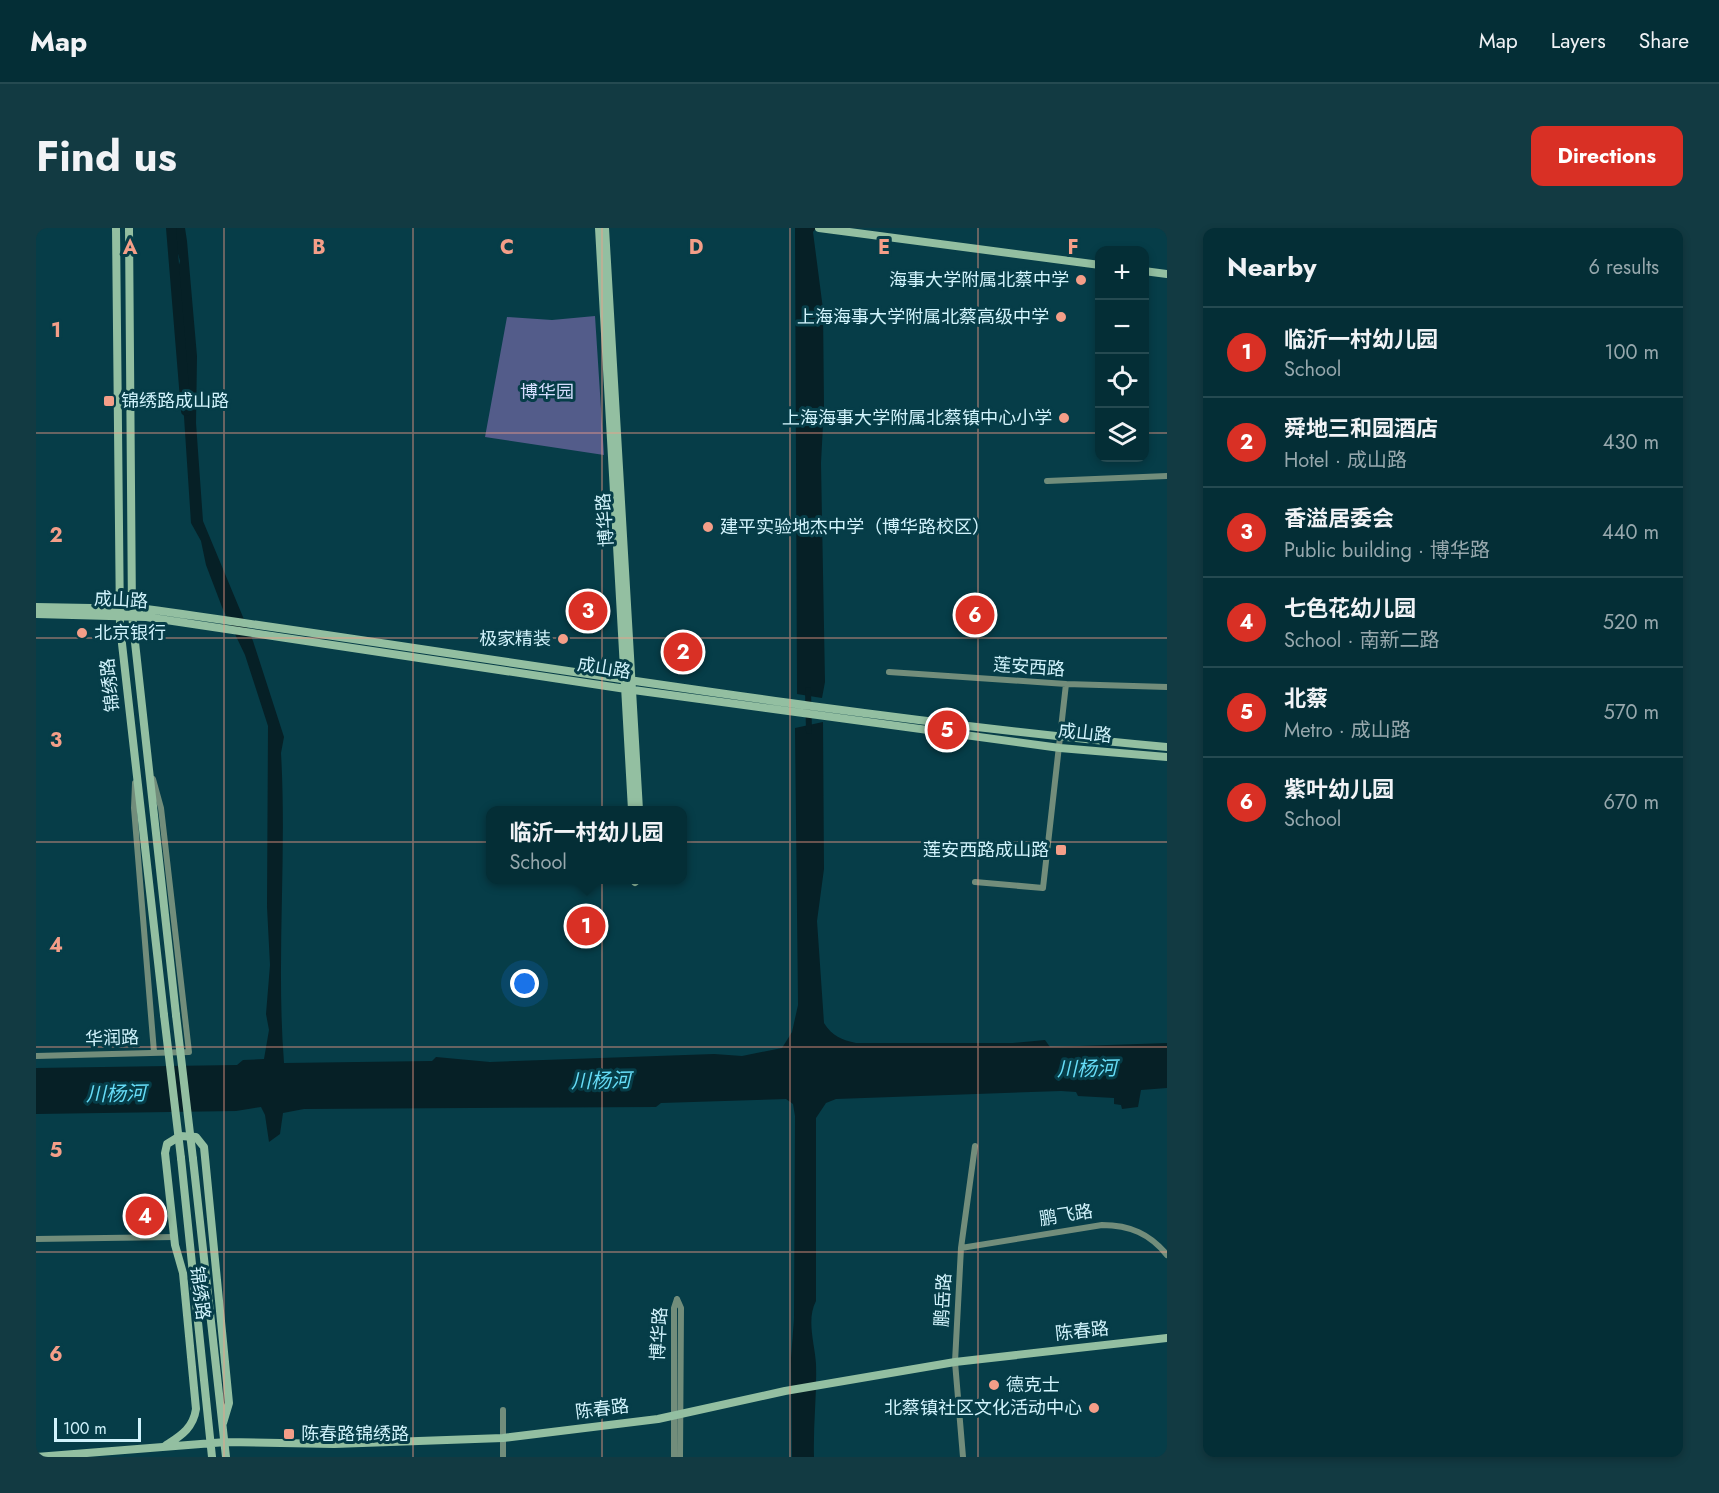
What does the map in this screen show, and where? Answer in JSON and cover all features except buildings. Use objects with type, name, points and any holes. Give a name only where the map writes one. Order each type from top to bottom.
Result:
[{"type":"main road","name":"锦绣路","points":[[116,228],[120,611],[212,1457]]},
{"type":"main road","name":"锦绣路","points":[[129,228],[132,611],[226,1457]]},
{"type":"main road","name":"博华路","points":[[599,228],[615,533],[630,685],[632,806]]},
{"type":"main road","name":"博华路","points":[[605,228],[639,806]]},
{"type":"main road","points":[[819,228],[1095,264]]},
{"type":"main road","points":[[1149,272],[1167,274]]},
{"type":"main road","name":"成山路","points":[[36,608],[132,611],[630,685],[1167,757]]},
{"type":"main road","name":"成山路","points":[[36,614],[120,611]]},
{"type":"main road","name":"成山路","points":[[1060,743],[1167,747]]},
{"type":"main road","name":"锦绣路","points":[[164,1447],[189,1429],[196,1409],[183,1273],[174,1237],[165,1153],[167,1144],[174,1138],[188,1135],[196,1137],[204,1147],[229,1403],[223,1423]]},
{"type":"main road","name":"陈春路","points":[[36,1456],[226,1442],[334,1444],[503,1438],[677,1414],[785,1391],[955,1362],[1167,1338]]},
{"type":"street","points":[[1047,481],[1167,476]]},
{"type":"street","name":"莲安西路","points":[[889,672],[1066,684],[1167,687]]},
{"type":"street","points":[[975,882],[1043,888],[1066,684]]},
{"type":"street","points":[[135,761],[134,808],[154,1052]]},
{"type":"street","name":"华润路","points":[[36,1056],[189,1052],[161,808],[148,762]]},
{"type":"street","name":"鹏岳路","points":[[963,1457],[955,1362],[961,1248],[975,1146]]},
{"type":"street","name":"鹏飞路","points":[[961,1248],[1102,1224],[1117,1225],[1144,1234],[1167,1255]]},
{"type":"street","points":[[36,1239],[174,1237]]},
{"type":"street","name":"博华路","points":[[674,1457],[677,1414],[681,1308],[677,1299],[674,1308],[677,1414],[680,1457]]},
{"type":"street","points":[[502,1410],[503,1457]]},
{"type":"green space","name":"博华园","points":[[595,316],[604,455],[485,437],[507,317],[552,320]]},
{"type":"water","name":"川杨河","points":[[171,228],[185,228],[187,241],[197,356],[196,423],[203,521],[253,641],[284,737],[281,753],[283,830],[281,986],[284,1063],[432,1061],[436,1057],[490,1062],[714,1054],[742,1056],[782,1048],[792,1032],[798,1005],[795,728],[823,722],[824,869],[817,921],[824,1023],[830,1031],[842,1039],[856,1043],[1013,1043],[1045,1040],[1050,1047],[1167,1043],[1167,1088],[1141,1090],[1138,1107],[1122,1109],[1121,1105],[1114,1104],[1114,1098],[1078,1096],[1076,1092],[1061,1091],[836,1099],[826,1103],[816,1118],[816,1301],[811,1324],[816,1364],[814,1457],[792,1457],[791,1358],[794,1319],[795,1116],[793,1104],[786,1099],[661,1103],[656,1107],[304,1109],[283,1113],[280,1134],[269,1142],[265,1115],[261,1107],[236,1111],[36,1114],[36,1068],[237,1065],[243,1060],[264,1059],[269,1030],[266,1014],[270,965],[267,907],[268,726],[245,655],[222,607],[206,565],[201,541],[191,523],[175,280],[180,261]]},
{"type":"water","points":[[795,228],[816,228],[813,232],[823,309],[824,406],[821,463],[825,682],[822,698],[797,694]]},
{"type":"waterway","points":[[171,228],[186,411]]},
{"type":"waterway","points":[[808,690],[809,731]]},
{"type":"place","name":"海事大学附属北蔡中学","points":[[1081,280]]},
{"type":"place","name":"上海海事大学附属北蔡高级中学","points":[[1061,317]]},
{"type":"place","name":"锦绣路成山路","points":[[109,401]]},
{"type":"place","name":"上海海事大学附属北蔡镇中心小学","points":[[1064,418]]},
{"type":"place","name":"建平实验地杰中学（博华路校区）","points":[[708,527]]},
{"type":"place","name":"香溢居委会","points":[[588,611]]},
{"type":"place","name":"紫叶幼儿园","points":[[975,615]]},
{"type":"place","name":"北京银行","points":[[82,633]]},
{"type":"place","name":"极家精装","points":[[563,639]]},
{"type":"place","name":"舜地三和园酒店","points":[[683,652]]},
{"type":"place","name":"北蔡","points":[[947,730]]},
{"type":"place","name":"莲安西路成山路","points":[[1061,850]]},
{"type":"place","name":"临沂一村幼儿园","points":[[586,926]]},
{"type":"place","name":"七色花幼儿园","points":[[145,1216]]},
{"type":"place","name":"德克士","points":[[994,1385]]},
{"type":"place","name":"北蔡镇社区文化活动中心","points":[[1094,1408]]},
{"type":"place","name":"陈春路锦绣路","points":[[289,1434]]}]
